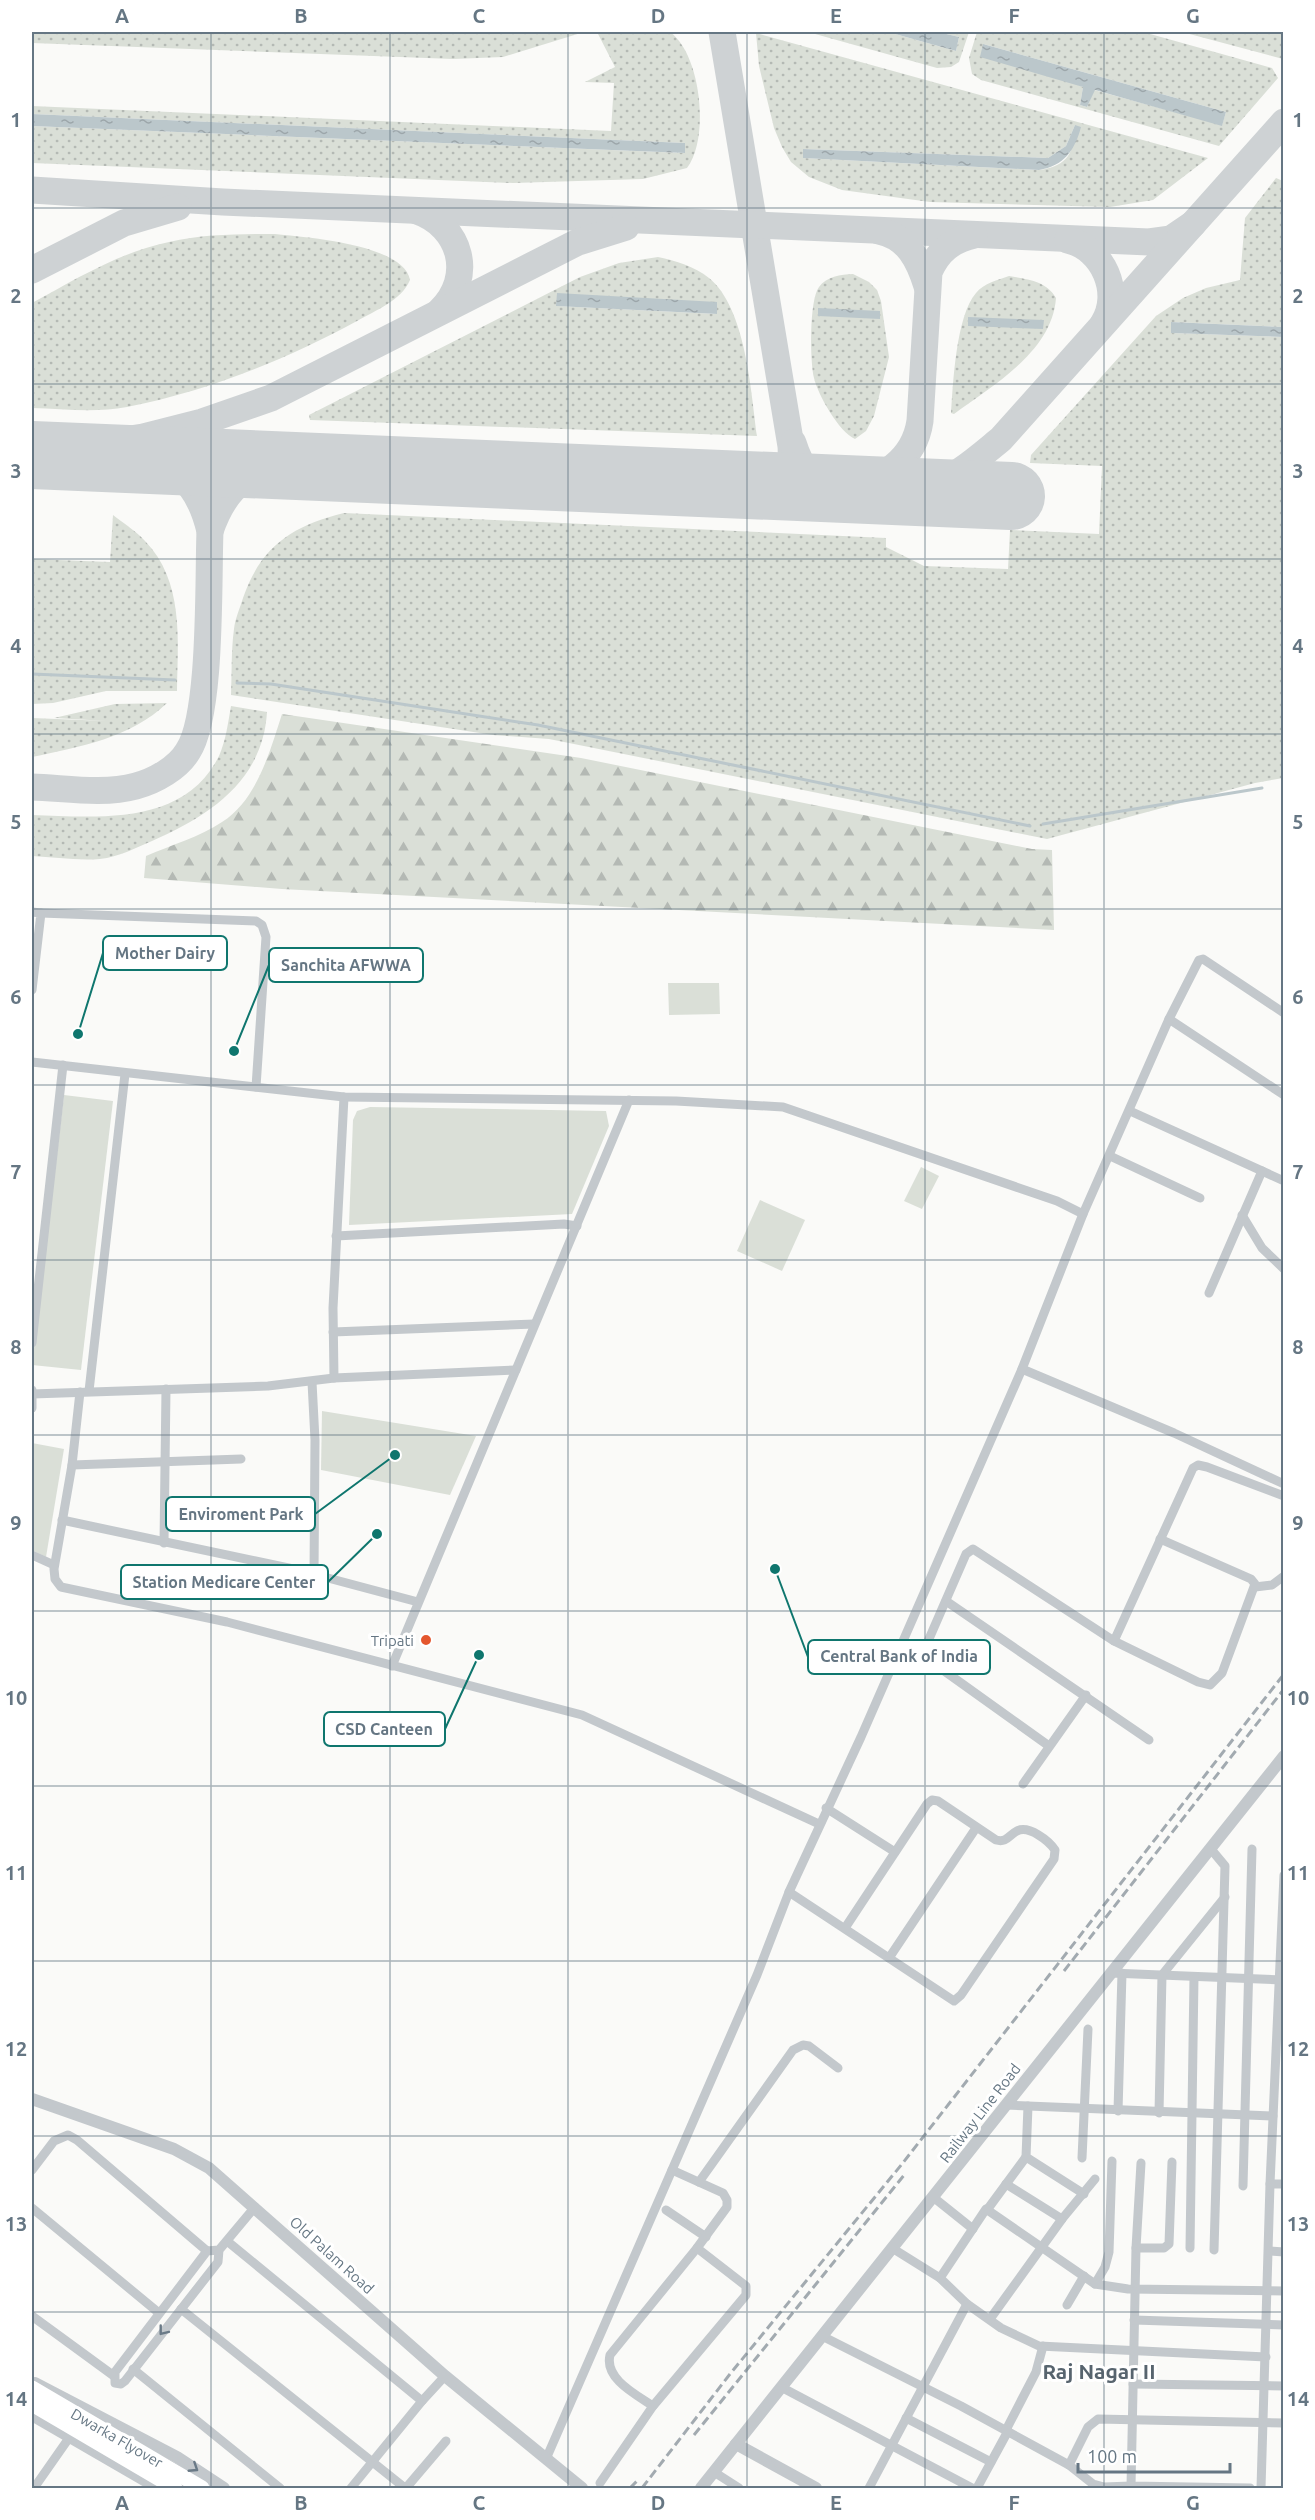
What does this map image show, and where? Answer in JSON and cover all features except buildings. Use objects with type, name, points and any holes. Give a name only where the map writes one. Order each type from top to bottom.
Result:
[{"type":"main road","name":"Dwarka Flyover","points":[[32,2388],[202,2488]]},
{"type":"main road","name":"Dwarka Flyover","points":[[32,2404],[175,2488]]},
{"type":"street","points":[[32,990],[36,912],[256,921],[262,925],[266,937],[256,1087]]},
{"type":"street","points":[[546,2459],[757,1975],[789,1892],[826,1808],[861,1737],[899,1645],[1022,1369],[1083,1214],[1169,1019],[1201,958],[1284,1013]]},
{"type":"street","points":[[1169,1019],[1284,1095]]},
{"type":"street","points":[[32,1062],[125,1074],[344,1096],[629,1100],[789,1109],[1057,1201],[1083,1214]]},
{"type":"street","points":[[32,1343],[34,1297],[63,1065]]},
{"type":"street","points":[[125,1074],[84,1392],[54,1565],[58,1584],[67,1589],[227,1622],[582,1715],[819,1824]]},
{"type":"street","points":[[334,1378],[336,1236],[344,1096]]},
{"type":"street","points":[[392,1666],[629,1100]]},
{"type":"street","points":[[1130,1111],[1284,1181]]},
{"type":"street","points":[[1110,1156],[1200,1198]]},
{"type":"street","points":[[1209,1293],[1262,1171]]},
{"type":"street","points":[[1242,1215],[1262,1248],[1284,1269]]},
{"type":"street","points":[[336,1236],[564,1224],[577,1226]]},
{"type":"street","points":[[333,1332],[534,1324]]},
{"type":"street","points":[[1022,1369],[1174,1433],[1284,1484]]},
{"type":"street","points":[[32,1408],[32,1392],[166,1389],[312,1382],[334,1378],[516,1370]]},
{"type":"street","points":[[312,1382],[315,1446],[314,1575]]},
{"type":"street","points":[[164,1543],[167,1461],[166,1389]]},
{"type":"street","points":[[72,1465],[241,1459]]},
{"type":"street","points":[[1114,1641],[1185,1480],[1195,1466],[1207,1467],[1284,1496]]},
{"type":"street","points":[[62,1520],[334,1578],[418,1602]]},
{"type":"street","points":[[922,1655],[966,1554],[973,1549],[1114,1641],[1198,1682],[1210,1684],[1222,1672],[1255,1587],[1251,1579],[1160,1539]]},
{"type":"street","points":[[32,1555],[54,1565]]},
{"type":"street","points":[[1255,1587],[1272,1585],[1284,1576]]},
{"type":"street","points":[[946,1601],[1149,1740]]},
{"type":"street","points":[[899,1645],[922,1655],[1049,1746]]},
{"type":"street","points":[[1023,1784],[1086,1695]]},
{"type":"street","name":"Railway Line Road","points":[[701,2488],[1006,2105],[1116,1973],[1210,1848],[1278,1771],[1284,1756]]},
{"type":"street","points":[[789,1892],[947,1999],[956,2000],[1056,1853],[1051,1845],[1030,1831],[1017,1831],[1002,1841],[976,1828],[938,1801],[932,1800],[845,1928]]},
{"type":"street","points":[[826,1808],[895,1852]]},
{"type":"street","points":[[889,1958],[976,1828]]},
{"type":"street","points":[[1210,1848],[1224,1861],[1225,1897],[1216,2115],[1214,2250]]},
{"type":"street","points":[[1243,2186],[1252,1849]]},
{"type":"street","points":[[1261,2488],[1269,2291],[1270,2184],[1284,1875]]},
{"type":"street","points":[[1159,2113],[1162,1975],[1225,1897]]},
{"type":"street","points":[[1118,2111],[1116,1973],[1281,1979]]},
{"type":"street","points":[[1190,2248],[1194,1977]]},
{"type":"street","points":[[1082,2158],[1088,2029]]},
{"type":"street","points":[[699,2182],[793,2050],[803,2045],[809,2046],[838,2068]]},
{"type":"street","name":"Old Palam Road","points":[[32,2099],[174,2149],[209,2168],[445,2376],[582,2488]]},
{"type":"street","points":[[1006,2105],[1273,2116]]},
{"type":"street","points":[[940,2278],[1026,2157],[1028,2106]]},
{"type":"street","points":[[32,2170],[54,2141],[68,2135],[77,2140],[207,2251],[219,2250]]},
{"type":"street","points":[[1026,2157],[1083,2194]]},
{"type":"street","points":[[1095,2284],[1105,2267],[1109,2252],[1112,2161]]},
{"type":"street","points":[[1136,2248],[1164,2248],[1169,2244],[1172,2162]]},
{"type":"street","points":[[1131,2487],[1136,2248],[1141,2163]]},
{"type":"street","points":[[653,2406],[614,2375],[609,2368],[610,2358],[727,2209],[727,2200],[723,2193],[672,2170]]},
{"type":"street","points":[[990,2319],[1062,2219],[1095,2179]]},
{"type":"street","points":[[1006,2184],[1062,2219]]},
{"type":"street","points":[[1270,2184],[1284,2184]]},
{"type":"street","points":[[933,2197],[973,2229]]},
{"type":"street","points":[[207,2251],[114,2376],[115,2383],[121,2384],[181,2309],[218,2262],[219,2250],[255,2207]]},
{"type":"street","points":[[32,2208],[159,2313]]},
{"type":"street","points":[[666,2210],[706,2237]]},
{"type":"street","points":[[987,2210],[1095,2284],[1135,2289],[1284,2291]]},
{"type":"street","points":[[227,2241],[422,2401]]},
{"type":"street","points":[[600,2483],[653,2406],[747,2291],[746,2286],[697,2248]]},
{"type":"street","points":[[892,2248],[940,2278],[967,2304],[1027,2342],[1043,2346],[1134,2352],[1266,2357]]},
{"type":"street","points":[[1269,2251],[1284,2252]]},
{"type":"street","points":[[1067,2305],[1084,2276]]},
{"type":"street","points":[[868,2488],[967,2304]]},
{"type":"street","points":[[181,2309],[406,2488],[446,2441]]},
{"type":"street","points":[[32,2316],[114,2376]]},
{"type":"street","points":[[1134,2320],[1284,2325]]},
{"type":"street","points":[[822,2336],[1007,2431],[1069,2465],[1098,2486],[1250,2488]]},
{"type":"street","points":[[977,2488],[1036,2372],[1043,2346]]},
{"type":"street","points":[[133,2369],[280,2488]]},
{"type":"street","points":[[351,2488],[445,2376]]},
{"type":"street","points":[[32,2381],[177,2457],[224,2488]]},
{"type":"street","points":[[1133,2384],[1284,2385]]},
{"type":"street","points":[[781,2387],[972,2488]]},
{"type":"street","points":[[32,2415],[158,2488]]},
{"type":"street","points":[[906,2418],[991,2462]]},
{"type":"street","points":[[1069,2465],[1088,2427],[1094,2421],[1133,2419],[1284,2423]]},
{"type":"street","points":[[34,2488],[69,2438]]},
{"type":"street","points":[[736,2444],[816,2488]]},
{"type":"street","points":[[714,2472],[739,2488]]},
{"type":"green space","points":[[32,32],[584,32],[503,57],[453,59],[32,43]]},
{"type":"green space","points":[[597,32],[670,32],[681,43],[689,58],[699,97],[698,137],[694,154],[687,168],[643,179],[513,183],[32,163],[32,126],[684,153],[685,143],[32,114],[32,106],[611,131],[614,83],[585,82],[615,67]]},
{"type":"green space","points":[[808,32],[888,32],[956,51],[959,37],[938,32],[969,32],[959,62],[951,67],[937,68]]},
{"type":"green space","points":[[977,32],[1143,32],[1272,68],[1278,78],[1219,146],[981,80],[972,74],[969,58]],"holes":[[[983,44],[1226,112],[1222,125],[1094,90],[1087,107],[1080,105],[1083,87]]]},
{"type":"green space","points":[[1182,32],[1283,32],[1283,59]]},
{"type":"green space","points":[[756,33],[1208,158],[1153,200],[1110,207],[930,202],[842,190],[809,177],[791,162],[774,128],[759,66]],"holes":[[[1075,125],[1073,143],[1068,156],[1057,165],[1039,170],[803,158],[803,149],[1048,158],[1066,146]]]},
{"type":"green space","points":[[1276,178],[1283,181],[1283,327],[1172,322],[1171,333],[1283,337],[1283,778],[1255,783],[1047,839],[549,739],[493,735],[231,695],[235,625],[250,580],[259,565],[269,552],[294,532],[309,524],[344,513],[886,538],[886,547],[924,566],[1008,569],[1010,530],[1099,534],[1102,466],[1030,463],[1031,455],[1156,316],[1183,298],[1206,288],[1240,280],[1245,218]]},
{"type":"green space","points":[[235,234],[275,234],[329,240],[372,250],[390,258],[404,268],[410,280],[401,294],[380,309],[302,349],[216,383],[115,409],[32,408],[32,303],[99,267],[133,252],[182,239]]},
{"type":"green space","points":[[658,257],[671,260],[703,274],[721,292],[731,309],[745,352],[757,436],[310,420],[309,415],[580,277],[619,263]],"holes":[[[717,302],[716,314],[557,306]]]},
{"type":"green space","points":[[853,274],[869,282],[877,290],[881,301],[889,357],[874,416],[866,431],[855,439],[842,429],[820,394],[814,378],[811,346],[813,304],[819,287],[834,277]]},
{"type":"green space","points":[[1009,276],[1042,284],[1052,292],[1056,298],[1052,317],[1044,335],[1018,365],[954,414],[951,413],[957,350],[969,304],[983,287]]},
{"type":"green space","points":[[113,515],[145,541],[158,557],[167,574],[173,593],[178,632],[177,691],[106,691],[53,703],[32,704],[32,559],[110,562]]},
{"type":"green space","points":[[167,703],[153,715],[121,733],[86,745],[32,757],[32,718],[107,721],[54,718],[115,704]]},
{"type":"green space","points":[[231,706],[267,712],[263,736],[255,758],[244,777],[212,807],[173,831],[114,856],[83,860],[32,856],[32,815],[83,817],[136,813],[161,806],[184,795],[204,779],[219,756]]},
{"type":"green space","points":[[282,714],[581,758],[1032,849],[1052,850],[1054,930],[282,889],[144,878],[146,856],[195,836],[234,813],[261,774]]},
{"type":"green space","points":[[668,983],[719,983],[720,1014],[669,1015]]},
{"type":"green space","points":[[64,1095],[113,1101],[81,1370],[32,1365]]},
{"type":"green space","points":[[370,1107],[606,1111],[609,1126],[572,1214],[349,1225],[353,1120],[357,1111]]},
{"type":"green space","points":[[921,1167],[939,1176],[922,1209],[904,1201]]},
{"type":"green space","points":[[760,1200],[805,1220],[782,1271],[737,1251]]},
{"type":"green space","points":[[322,1411],[476,1436],[450,1495],[321,1470]]},
{"type":"green space","points":[[32,1443],[64,1449],[46,1557],[32,1550]]},
{"type":"water","points":[[888,32],[938,32],[959,37],[956,51]]},
{"type":"water","points":[[983,44],[1226,112],[1222,126],[1095,90],[1087,107],[1080,105],[1083,87],[980,57]]},
{"type":"water","points":[[32,114],[685,143],[685,153],[32,126]]},
{"type":"water","points":[[1075,125],[1081,127],[1072,150],[1062,161],[1039,170],[803,158],[803,149],[1048,158],[1066,146]]},
{"type":"water","points":[[557,293],[717,302],[717,314],[556,306]]},
{"type":"water","points":[[818,308],[880,311],[880,319],[818,316]]},
{"type":"water","points":[[968,317],[1044,320],[1043,329],[968,326]]},
{"type":"water","points":[[1171,322],[1283,327],[1283,337],[1171,333]]},
{"type":"waterway","points":[[32,674],[175,680]]},
{"type":"waterway","points":[[237,683],[271,684],[538,725],[1030,826]]},
{"type":"waterway","points":[[1043,824],[1262,788]]},
{"type":"taxiway","points":[[722,32],[791,446],[790,465],[784,476],[771,482],[752,485]]},
{"type":"taxiway","points":[[883,491],[915,489],[936,484],[966,467],[1001,439],[1284,122]]},
{"type":"taxiway","points":[[32,190],[223,202],[1149,242],[1171,239],[1193,224]]},
{"type":"taxiway","points":[[32,270],[124,223],[178,207]]},
{"type":"taxiway","points":[[417,211],[432,218],[444,228],[453,240],[458,254],[460,268],[457,283],[451,298],[440,311]]},
{"type":"taxiway","points":[[32,450],[85,446],[143,437],[202,422],[271,398],[578,242],[626,227]]},
{"type":"taxiway","points":[[879,231],[898,238],[905,244],[916,259],[927,286]]},
{"type":"taxiway","points":[[845,489],[883,474],[894,467],[911,448],[920,421],[929,272],[941,252],[952,243],[974,235]]},
{"type":"taxiway","points":[[1068,240],[1091,252],[1106,273],[1111,299],[1109,312],[1103,324]]},
{"type":"taxiway","points":[[793,443],[809,474],[830,487],[840,489]]},
{"type":"taxiway","points":[[32,787],[97,791],[123,789],[143,784],[165,773],[178,763],[188,751],[196,733],[205,678],[210,531],[197,496],[178,475],[151,463],[115,458]]},
{"type":"taxiway","points":[[210,531],[226,498],[246,479],[273,470],[308,466]]},
{"type":"runway","points":[[32,455],[1011,496]]},
{"type":"railway","points":[[642,2488],[730,2374],[902,2164],[1284,1674]]},
{"type":"railway","points":[[1064,1971],[1284,1689]]},
{"type":"railway","points":[[694,2435],[905,2174]]},
{"type":"railway","points":[[630,2488],[639,2479]]},
{"type":"place","name":"Mother Dairy","points":[[78,1034]]},
{"type":"place","name":"Sanchita AFWWA","points":[[234,1051]]},
{"type":"place","name":"Enviroment Park","points":[[395,1455]]},
{"type":"place","name":"Station Medicare Center","points":[[377,1534]]},
{"type":"place","name":"Central Bank of India","points":[[775,1569]]},
{"type":"place","name":"Tripati","points":[[426,1640]]},
{"type":"place","name":"CSD Canteen","points":[[479,1655]]},
{"type":"district","name":"Raj Nagar II","points":[[1099,2371]]}]
